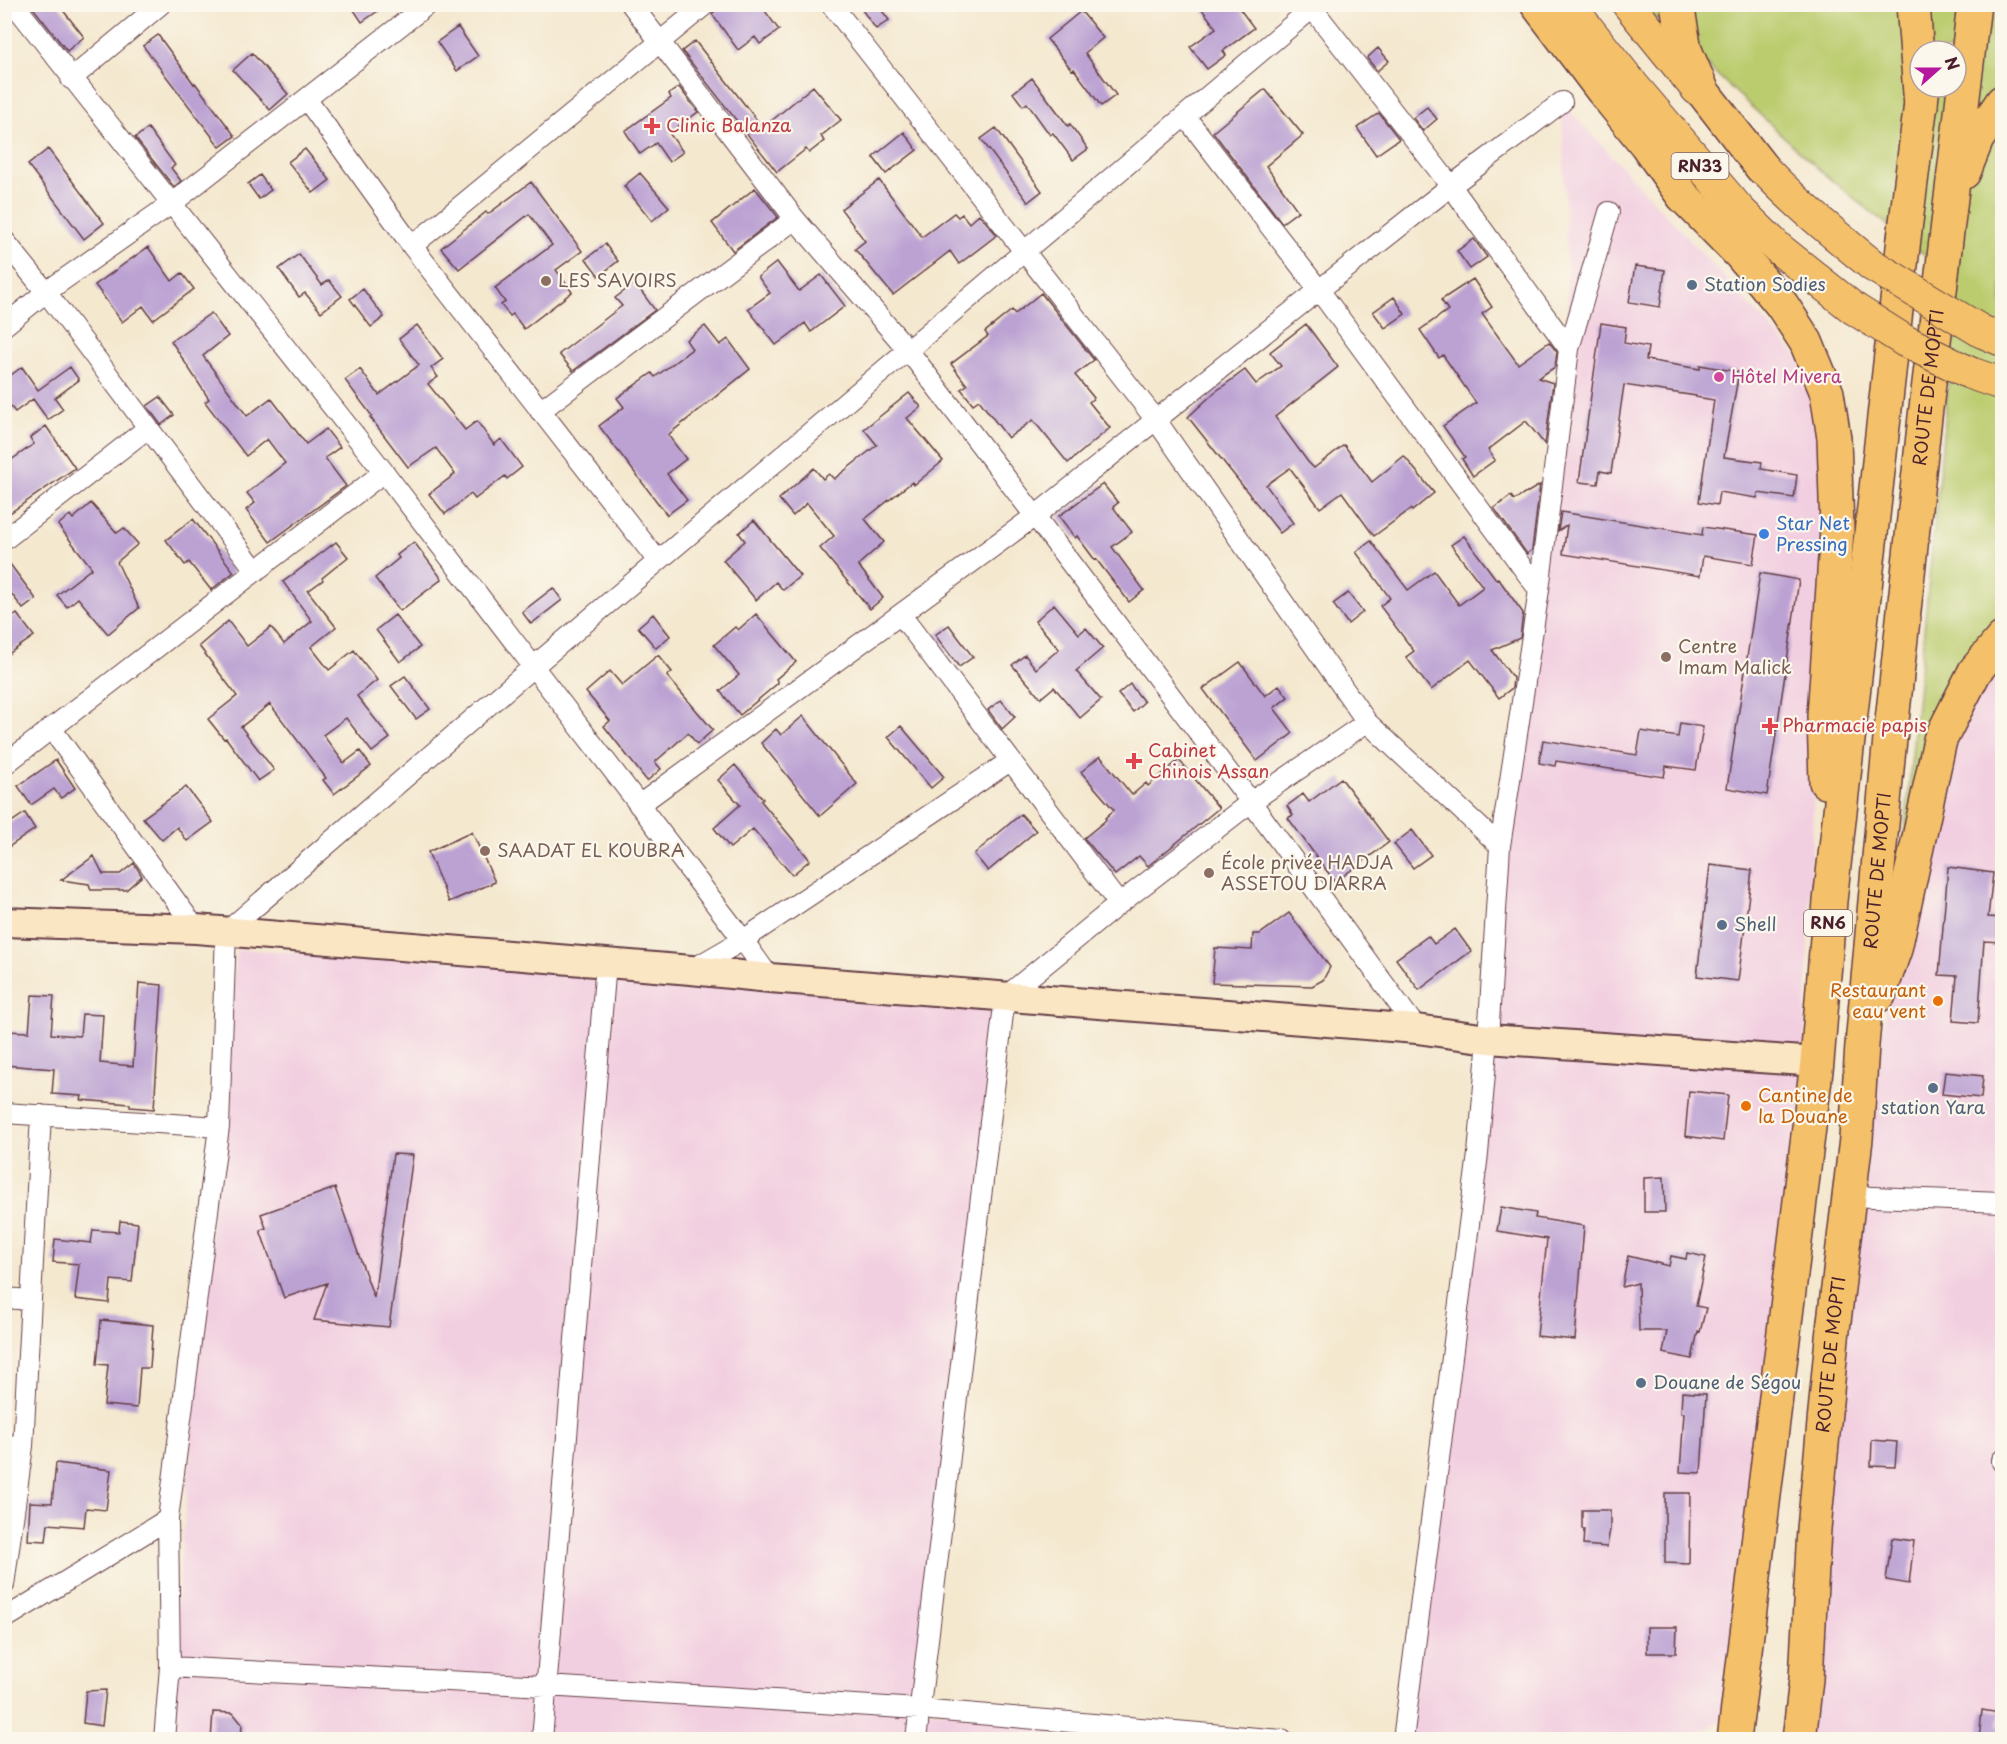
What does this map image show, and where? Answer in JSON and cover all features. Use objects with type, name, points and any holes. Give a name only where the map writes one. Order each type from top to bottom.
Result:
[{"type":"highway","points":[[1537,4],[1646,144],[1683,196],[1741,255],[1782,305],[1806,342],[1827,393],[1834,438],[1837,529],[1824,717],[1830,901]]},
{"type":"highway","points":[[1677,4],[1685,50],[1703,92],[1762,168]]},
{"type":"highway","points":[[1912,4],[1916,39]]},
{"type":"highway","points":[[1929,39],[1933,4]]},
{"type":"highway","name":"ROUTE DE MOPTI","points":[[1799,1740],[1806,1679],[1814,1529],[1828,1372],[1856,1139],[1862,1045],[1892,724],[1925,417],[1974,4]]},
{"type":"highway","name":"RN6","points":[[1734,1740],[1817,1062],[1830,901],[1922,99]]},
{"type":"highway","points":[[1951,201],[1977,140],[2002,102]]},
{"type":"highway","points":[[1862,1045],[1895,948],[1940,740],[1975,671],[2002,639]]},
{"type":"main road","name":"RN33","points":[[1568,4],[1635,88],[1740,211],[1778,248],[1853,308],[1905,341],[1970,373],[2002,384]]},
{"type":"main road","name":"RN33","points":[[1628,4],[1762,168],[1824,225],[1872,265],[1991,335]]},
{"type":"street","points":[[14,4],[71,79],[384,472],[770,978]]},
{"type":"street","points":[[71,79],[161,4]]},
{"type":"street","points":[[4,326],[46,292],[171,204],[428,4]]},
{"type":"street","points":[[631,4],[795,219],[908,350],[1251,802],[1417,1029]]},
{"type":"street","points":[[412,246],[706,4]]},
{"type":"street","points":[[831,4],[1156,420],[1367,722],[1500,846]]},
{"type":"street","points":[[164,1740],[170,1667],[168,1519],[219,1127],[226,932],[534,666],[1313,6],[1451,186],[1569,349]]},
{"type":"street","points":[[307,100],[412,246],[658,561]]},
{"type":"street","points":[[639,805],[1035,516],[1451,186],[1562,102]]},
{"type":"street","points":[[1185,116],[1319,290],[1539,590]]},
{"type":"street","points":[[1403,1740],[1476,1166],[1488,1039],[1500,846],[1539,590],[1569,349],[1609,212]]},
{"type":"street","points":[[540,411],[795,219]]},
{"type":"street","points":[[4,240],[46,292],[256,571]]},
{"type":"street","points":[[4,540],[148,428]]},
{"type":"street","points":[[4,765],[384,472]]},
{"type":"street","points":[[901,615],[1119,904]]},
{"type":"street","points":[[916,1740],[1005,997],[1119,904],[1251,802],[1367,722]]},
{"type":"street","points":[[51,728],[196,929]]},
{"type":"street","points":[[691,970],[743,940],[1010,761]]},
{"type":"street","points":[[4,922],[196,929],[770,978],[1417,1029],[1488,1039],[1817,1062]]},
{"type":"street","points":[[542,1740],[606,963]]},
{"type":"street","points":[[4,1113],[219,1127]]},
{"type":"street","points":[[4,1585],[14,1445],[31,1300],[41,1115]]},
{"type":"street","points":[[1848,1196],[2002,1202]]},
{"type":"street","points":[[4,1298],[31,1300]]},
{"type":"street","points":[[4,1619],[168,1519]]},
{"type":"street","points":[[170,1667],[546,1686],[919,1709],[1282,1740]]},
{"type":"shaded area","points":[[1562,102],[1806,366],[1829,460],[1823,543],[1804,1055],[1750,1705],[1686,1739],[1403,1740],[1478,1154],[1500,846],[1569,349]]},
{"type":"shaded area","points":[[2002,665],[2002,1739],[1799,1740],[1896,920],[1934,757]]},
{"type":"shaded area","points":[[237,949],[770,978],[1005,997],[919,1709],[1282,1739],[164,1740]]},
{"type":"green space","points":[[1642,5],[2002,5],[2002,665],[1934,757],[1896,920],[1958,281],[1825,175]]},
{"type":"building","points":[[30,4],[58,4],[84,37],[67,51]]},
{"type":"building","points":[[350,4],[388,4],[362,22]]},
{"type":"building","points":[[718,4],[724,4],[729,11],[739,4],[760,4],[779,30],[760,44],[755,37],[738,50],[712,14]]},
{"type":"building","points":[[870,4],[877,4],[889,20],[876,29],[862,10]]},
{"type":"building","points":[[1198,4],[1236,4],[1254,28],[1223,51],[1226,55],[1207,69],[1190,47],[1216,28]]},
{"type":"building","points":[[1081,11],[1103,38],[1085,53],[1116,95],[1101,106],[1074,69],[1072,70],[1047,39]]},
{"type":"building","points":[[458,27],[478,56],[457,71],[437,42]]},
{"type":"building","points":[[158,35],[235,136],[220,147],[143,46]]},
{"type":"building","points":[[695,41],[763,128],[813,86],[841,120],[821,136],[824,141],[809,153],[806,149],[777,172],[682,51]]},
{"type":"building","points":[[1378,48],[1389,61],[1377,71],[1367,58]]},
{"type":"building","points":[[252,53],[288,94],[270,110],[233,70]]},
{"type":"building","points":[[1032,78],[1088,149],[1073,160],[1053,133],[1050,135],[1027,103],[1023,106],[1013,93]]},
{"type":"building","points":[[679,87],[698,112],[669,133],[683,152],[669,162],[656,143],[640,154],[625,131],[671,98],[669,94]]},
{"type":"building","points":[[1265,89],[1303,135],[1266,166],[1298,211],[1282,223],[1213,132]]},
{"type":"building","points":[[1427,107],[1437,119],[1423,131],[1413,118]]},
{"type":"building","points":[[1379,113],[1399,139],[1376,155],[1357,128]]},
{"type":"building","points":[[148,128],[175,165],[171,168],[181,181],[174,187],[135,138]]},
{"type":"building","points":[[996,128],[1042,191],[1028,202],[981,139]]},
{"type":"building","points":[[904,132],[917,150],[886,174],[873,157]]},
{"type":"building","points":[[48,149],[104,223],[84,239],[28,165]]},
{"type":"building","points":[[305,149],[330,180],[313,193],[288,162]]},
{"type":"building","points":[[640,173],[669,207],[652,221],[624,186]]},
{"type":"building","points":[[260,175],[271,190],[259,199],[248,184]]},
{"type":"building","points":[[879,180],[922,237],[954,213],[958,217],[962,214],[969,223],[979,214],[997,235],[959,264],[950,251],[893,295],[855,249],[865,241],[841,209]]},
{"type":"building","points":[[531,182],[582,251],[556,270],[572,292],[524,329],[513,314],[510,316],[501,305],[505,302],[495,288],[552,245],[529,214],[459,269],[441,248],[486,212],[488,214]]},
{"type":"building","points":[[755,188],[778,217],[733,251],[712,223]]},
{"type":"building","points":[[1474,239],[1487,257],[1470,269],[1457,251]]},
{"type":"building","points":[[605,244],[618,261],[599,276],[586,259]]},
{"type":"building","points":[[148,247],[172,281],[182,273],[194,289],[153,320],[143,306],[122,322],[95,285]]},
{"type":"building","points":[[299,254],[322,285],[329,280],[342,296],[321,312],[305,293],[299,297],[279,269]]},
{"type":"building","points":[[777,262],[799,291],[821,275],[845,306],[811,332],[805,323],[776,345],[748,309],[770,293],[758,277]]},
{"type":"building","points":[[1635,266],[1665,270],[1660,307],[1629,302]]},
{"type":"building","points":[[1473,279],[1492,307],[1482,314],[1518,364],[1549,342],[1557,352],[1555,367],[1538,378],[1553,383],[1545,445],[1526,421],[1488,450],[1495,460],[1473,476],[1462,459],[1465,457],[1443,426],[1476,403],[1443,355],[1439,358],[1420,330],[1448,310],[1441,300]]},
{"type":"building","points":[[635,283],[655,310],[573,371],[559,354],[622,306],[615,298]]},
{"type":"building","points":[[363,289],[384,317],[371,327],[350,299]]},
{"type":"building","points":[[1041,293],[1094,360],[1075,375],[1094,398],[1089,402],[1110,428],[1068,463],[1033,420],[1008,438],[979,400],[973,404],[961,389],[967,385],[951,364],[988,336],[985,332],[1012,310],[1015,314]]},
{"type":"building","points":[[1394,297],[1405,314],[1385,328],[1373,312]]},
{"type":"building","points":[[211,313],[228,336],[203,356],[247,416],[271,398],[306,444],[326,429],[340,447],[325,458],[346,486],[270,542],[246,510],[255,503],[247,493],[285,463],[267,439],[246,456],[205,402],[209,399],[171,341]]},
{"type":"building","points":[[1601,323],[1626,327],[1624,343],[1648,347],[1646,360],[1700,369],[1700,365],[1739,372],[1724,457],[1762,462],[1761,469],[1797,475],[1794,498],[1758,493],[1757,498],[1719,492],[1717,505],[1699,502],[1714,400],[1624,385],[1611,473],[1600,471],[1598,484],[1579,482]]},
{"type":"building","points":[[1306,324],[1338,367],[1275,417],[1308,462],[1314,468],[1344,445],[1372,482],[1404,456],[1434,493],[1412,511],[1411,509],[1374,536],[1342,492],[1320,508],[1290,468],[1266,485],[1293,523],[1280,533],[1188,417],[1215,392],[1245,370],[1256,384],[1281,366],[1270,352]]},
{"type":"building","points":[[417,325],[443,359],[431,368],[438,377],[428,384],[465,430],[477,421],[494,445],[501,439],[522,467],[507,479],[505,476],[475,499],[471,494],[445,514],[429,494],[455,474],[436,448],[408,467],[345,380],[360,369],[379,395],[419,365],[399,339]]},
{"type":"building","points":[[705,326],[720,345],[728,339],[750,369],[668,435],[686,459],[667,474],[687,500],[667,515],[599,426],[624,407],[617,398],[652,373],[655,377],[692,349],[686,340]]},
{"type":"building","points":[[22,367],[38,390],[70,367],[79,380],[55,398],[63,409],[48,420],[33,399],[15,412],[4,398],[4,380]]},
{"type":"building","points":[[909,393],[921,407],[907,418],[943,461],[914,485],[912,482],[865,519],[884,542],[858,565],[883,598],[870,609],[820,548],[834,536],[807,503],[793,516],[779,499],[814,468],[823,479],[829,474],[834,479],[877,445],[864,429]]},
{"type":"building","points":[[160,397],[174,415],[161,425],[147,406]]},
{"type":"building","points":[[46,426],[75,468],[4,517],[4,465],[34,444],[30,438]]},
{"type":"building","points":[[1103,484],[1118,503],[1113,507],[1132,532],[1112,547],[1144,590],[1129,602],[1059,516]]},
{"type":"building","points":[[1540,485],[1532,550],[1527,554],[1494,508],[1511,496],[1514,500]]},
{"type":"building","points":[[91,503],[117,533],[124,528],[138,544],[117,562],[139,608],[108,634],[78,598],[67,607],[57,595],[92,568],[58,525],[70,515],[73,519]]},
{"type":"building","points":[[1561,512],[1702,535],[1703,527],[1758,535],[1753,564],[1703,556],[1700,576],[1563,554],[1567,525],[1558,531]]},
{"type":"building","points":[[193,519],[234,572],[211,590],[189,562],[185,565],[166,540]]},
{"type":"building","points":[[754,520],[800,576],[783,590],[776,582],[756,600],[723,560],[745,541],[739,533]]},
{"type":"building","points":[[1464,536],[1523,613],[1520,638],[1492,650],[1513,678],[1512,688],[1499,698],[1470,660],[1431,690],[1406,657],[1414,651],[1380,606],[1390,598],[1356,552],[1371,541],[1408,590],[1434,571],[1459,605],[1483,587],[1451,545]]},
{"type":"building","points":[[336,542],[348,557],[308,591],[336,627],[311,647],[329,670],[354,650],[377,680],[357,696],[390,738],[372,752],[346,718],[323,735],[344,763],[360,751],[371,766],[334,794],[323,780],[326,778],[270,704],[241,727],[274,770],[258,781],[226,738],[224,739],[208,719],[237,696],[199,646],[228,621],[247,646],[271,627],[284,644],[312,621],[283,582]]},
{"type":"building","points":[[414,542],[442,579],[400,611],[375,578],[399,558],[397,555]]},
{"type":"building","points":[[4,556],[36,599],[23,609],[4,584]]},
{"type":"building","points":[[1760,573],[1799,580],[1767,795],[1727,788]]},
{"type":"building","points":[[553,588],[562,600],[531,624],[522,612]]},
{"type":"building","points":[[1348,593],[1363,612],[1348,624],[1333,604]]},
{"type":"building","points":[[1054,604],[1079,634],[1086,628],[1103,648],[1076,671],[1101,700],[1080,718],[1054,687],[1041,698],[1012,665],[1025,655],[1036,669],[1059,649],[1035,621]]},
{"type":"building","points":[[17,614],[34,636],[4,657],[4,623]]},
{"type":"building","points":[[653,614],[670,636],[656,648],[638,627]]},
{"type":"building","points":[[756,614],[796,662],[776,679],[778,683],[740,715],[720,691],[739,675],[714,645],[735,627],[738,630]]},
{"type":"building","points":[[395,615],[420,647],[400,662],[376,630]]},
{"type":"building","points":[[949,625],[973,657],[959,667],[935,635]]},
{"type":"building","points":[[658,655],[672,672],[667,676],[713,730],[697,744],[688,733],[655,762],[661,769],[647,781],[604,726],[610,721],[586,692],[610,671],[622,685]]},
{"type":"building","points":[[1240,662],[1265,696],[1279,685],[1288,697],[1274,708],[1293,733],[1257,761],[1203,689]]},
{"type":"building","points":[[405,676],[430,709],[416,719],[391,686]]},
{"type":"building","points":[[1130,684],[1144,702],[1133,712],[1118,694]]},
{"type":"building","points":[[1001,700],[1015,717],[1002,729],[988,710]]},
{"type":"building","points":[[803,716],[857,784],[820,816],[761,743],[776,729],[781,735]]},
{"type":"building","points":[[1680,723],[1703,727],[1696,770],[1666,766],[1664,777],[1556,761],[1555,766],[1539,763],[1543,740],[1637,755],[1641,731],[1678,737]]},
{"type":"building","points":[[901,726],[944,777],[931,788],[888,737]]},
{"type":"building","points":[[1100,756],[1132,795],[1146,783],[1148,786],[1179,760],[1219,808],[1148,866],[1139,856],[1115,875],[1084,838],[1106,820],[1105,818],[1114,810],[1081,772]]},
{"type":"building","points":[[56,760],[75,788],[61,798],[54,789],[31,805],[18,786]]},
{"type":"building","points":[[735,765],[763,799],[761,801],[810,860],[792,875],[753,829],[730,848],[714,828],[740,805],[718,780]]},
{"type":"building","points":[[1341,778],[1389,842],[1335,882],[1288,818],[1293,815],[1287,806],[1303,794],[1309,802]]},
{"type":"building","points":[[186,787],[213,822],[187,841],[177,827],[162,840],[143,818]]},
{"type":"building","points":[[25,813],[35,829],[4,850],[4,827]]},
{"type":"building","points":[[1021,814],[1036,831],[988,871],[974,854]]},
{"type":"building","points":[[1412,830],[1431,855],[1413,868],[1394,844]]},
{"type":"building","points":[[472,832],[495,882],[449,902],[428,852]]},
{"type":"building","points":[[94,856],[103,874],[120,874],[134,863],[142,876],[126,890],[91,890],[89,884],[61,880]]},
{"type":"building","points":[[1710,865],[1752,870],[1738,981],[1697,976]]},
{"type":"building","points":[[1948,867],[1993,873],[1988,917],[2002,918],[2002,942],[1984,941],[1978,1023],[1953,1021],[1957,976],[1939,975]]},
{"type":"building","points":[[1289,913],[1330,967],[1323,980],[1312,986],[1212,983],[1215,948],[1252,950],[1253,934],[1260,934]]},
{"type":"building","points":[[1455,929],[1471,951],[1419,990],[1396,959],[1428,936],[1434,944]]},
{"type":"building","points":[[139,983],[162,985],[154,1109],[130,1107],[130,1104],[81,1100],[82,1096],[52,1094],[54,1069],[4,1065],[4,1031],[29,1032],[32,995],[54,996],[51,1034],[80,1036],[82,1014],[103,1015],[100,1063],[133,1066]]},
{"type":"building","points":[[1945,1072],[1983,1076],[1981,1098],[1942,1094]]},
{"type":"building","points":[[1689,1091],[1728,1095],[1723,1141],[1685,1136]]},
{"type":"building","points":[[393,1154],[413,1155],[389,1327],[314,1320],[327,1283],[284,1298],[260,1230],[266,1228],[261,1214],[335,1188],[374,1298]]},
{"type":"building","points":[[1664,1177],[1665,1212],[1644,1212],[1644,1178]]},
{"type":"building","points":[[1501,1207],[1536,1213],[1535,1218],[1584,1226],[1575,1340],[1537,1336],[1547,1239],[1497,1231]]},
{"type":"building","points":[[120,1221],[138,1223],[132,1282],[111,1280],[109,1303],[75,1299],[79,1264],[53,1262],[55,1239],[91,1243],[93,1230],[119,1232]]},
{"type":"building","points":[[1687,1253],[1706,1257],[1696,1306],[1706,1308],[1692,1359],[1663,1353],[1667,1331],[1639,1331],[1638,1283],[1622,1287],[1628,1256],[1669,1266],[1671,1256],[1686,1259]]},
{"type":"building","points":[[101,1320],[153,1325],[150,1368],[140,1368],[137,1408],[104,1405],[108,1365],[97,1364]]},
{"type":"building","points":[[1682,1392],[1706,1394],[1701,1473],[1680,1472],[1684,1413],[1681,1413]]},
{"type":"building","points":[[1872,1440],[1897,1442],[1895,1467],[1871,1466]]},
{"type":"building","points":[[56,1463],[111,1470],[106,1510],[86,1508],[84,1527],[48,1524],[46,1541],[28,1540],[30,1502],[52,1503]]},
{"type":"building","points":[[1665,1493],[1690,1493],[1689,1564],[1665,1563]]},
{"type":"building","points":[[1582,1510],[1610,1510],[1607,1547],[1583,1545]]},
{"type":"building","points":[[1892,1538],[1914,1541],[1909,1584],[1886,1580]]},
{"type":"building","points":[[1647,1627],[1677,1627],[1676,1653],[1647,1653]]},
{"type":"building","points":[[106,1690],[102,1726],[83,1723],[86,1691]]},
{"type":"building","points":[[1982,1710],[2000,1713],[1998,1725],[2002,1725],[2002,1740],[1979,1740]]},
{"type":"building","points":[[213,1712],[233,1713],[242,1724],[241,1740],[211,1740]]},
{"type":"place","name":"Clinic Balanza","points":[[652,126]]},
{"type":"place","name":"LES SAVOIRS","points":[[546,281]]},
{"type":"place","name":"Station Sodies","points":[[1692,285]]},
{"type":"place","name":"Hôtel Mivera","points":[[1719,377]]},
{"type":"place","name":"Star Net Pressing","points":[[1764,534]]},
{"type":"place","name":"Centre Imam Malick","points":[[1666,657]]},
{"type":"place","name":"Pharmacie papis","points":[[1770,726]]},
{"type":"place","name":"Cabinet Chinois Assan","points":[[1134,761]]},
{"type":"place","name":"SAADAT EL KOUBRA","points":[[485,851]]},
{"type":"place","name":"École privée HADJA ASSETOU DIARRA","points":[[1209,873]]},
{"type":"place","name":"Shell","points":[[1722,925]]},
{"type":"place","name":"Restaurant eau vent","points":[[1938,1001]]},
{"type":"place","name":"station Yara","points":[[1933,1088]]},
{"type":"place","name":"Cantine de la Douane","points":[[1746,1106]]},
{"type":"place","name":"Douane de Ségou","points":[[1641,1383]]}]
